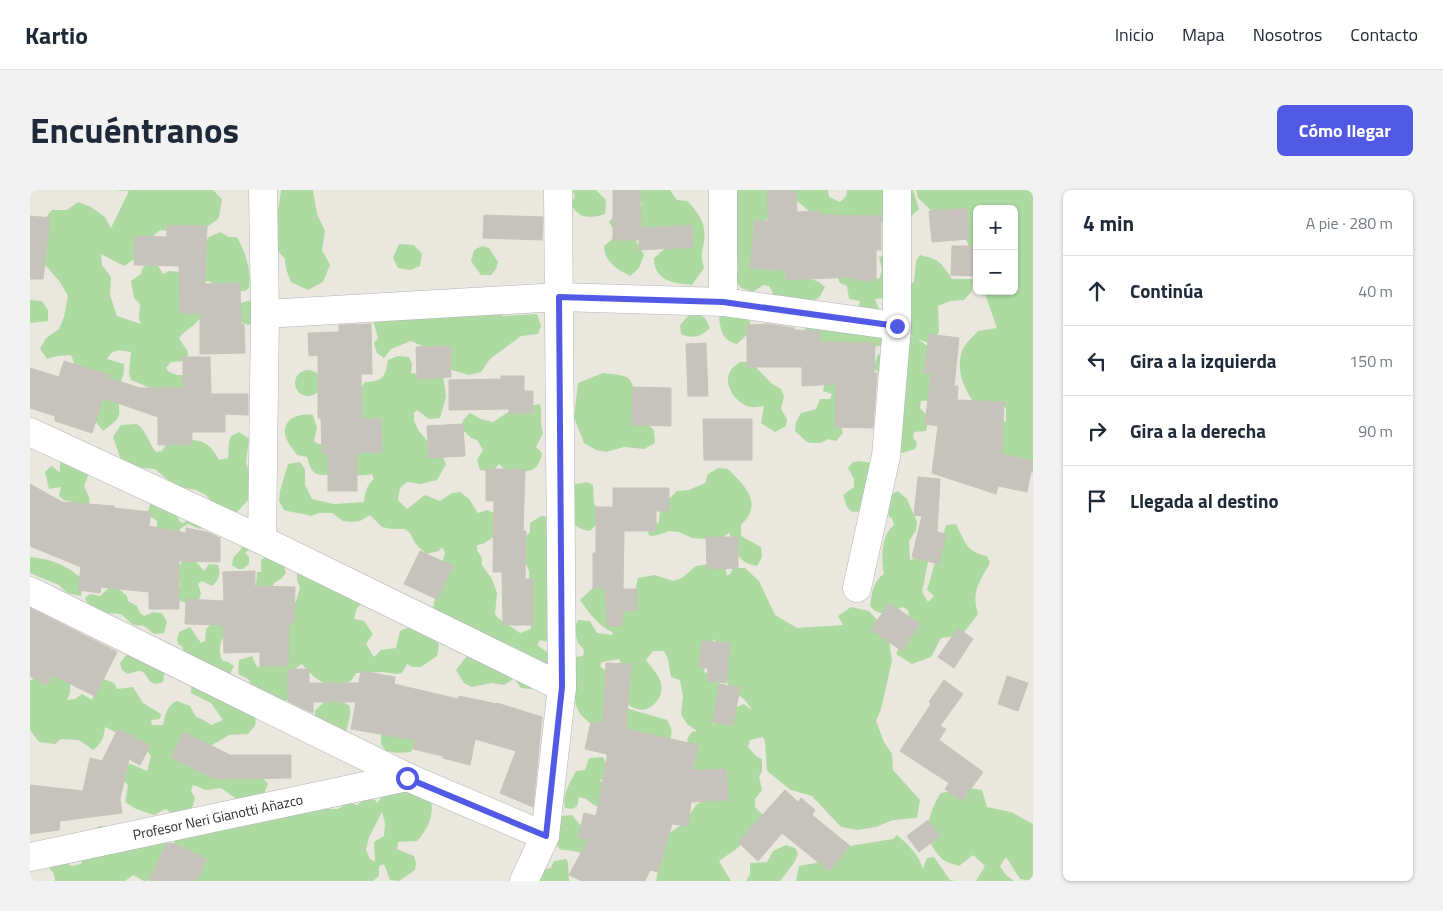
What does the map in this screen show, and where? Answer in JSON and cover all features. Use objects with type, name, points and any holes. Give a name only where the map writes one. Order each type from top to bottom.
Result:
[{"type":"street","points":[[262,540],[265,314],[263,190]]},
{"type":"street","points":[[524,881],[546,836],[562,687],[558,190]]},
{"type":"street","points":[[723,190],[723,302]]},
{"type":"street","points":[[857,588],[886,456],[897,326],[897,190]]},
{"type":"street","points":[[265,314],[559,297],[723,302],[897,326]]},
{"type":"street","points":[[30,432],[262,540],[562,687]]},
{"type":"street","points":[[30,591],[407,778],[546,836]]},
{"type":"street","name":"Profesor Neri Gianotti Añazco","points":[[30,857],[407,778]]},
{"type":"green space","points":[[112,190],[213,190],[222,199],[217,220],[196,234],[160,230],[144,244],[141,255],[124,266],[101,254],[102,265],[111,277],[110,295],[117,316],[141,324],[139,319],[140,304],[134,298],[131,281],[141,274],[142,269],[147,264],[157,264],[163,274],[169,271],[180,272],[209,237],[220,232],[229,237],[237,237],[247,262],[250,282],[249,288],[245,291],[231,291],[208,281],[186,284],[195,310],[202,315],[179,338],[188,352],[187,361],[171,362],[166,368],[169,372],[177,375],[186,375],[188,384],[180,394],[153,389],[131,380],[129,373],[131,352],[120,350],[114,351],[109,355],[107,359],[124,364],[124,372],[119,391],[118,417],[116,421],[103,431],[89,413],[81,381],[71,355],[47,359],[40,349],[46,338],[59,329],[64,317],[68,296],[60,282],[41,263],[36,229],[52,210],[67,210],[78,202],[91,207],[105,217],[111,228],[129,191]]},
{"type":"green space","points":[[281,190],[313,190],[317,214],[325,231],[322,250],[330,265],[323,282],[308,290],[291,282],[286,269],[285,259],[277,250],[274,218],[279,206]]},
{"type":"green space","points":[[573,190],[596,190],[606,200],[605,214],[589,217],[577,212],[570,203],[575,197]]},
{"type":"green space","points":[[637,190],[670,190],[677,200],[687,201],[701,219],[705,235],[702,254],[704,268],[692,285],[672,282],[657,272],[654,258],[669,245],[634,237],[644,255],[639,268],[630,276],[616,268],[609,261],[604,246],[617,235],[609,222],[621,208],[636,208],[642,205]]},
{"type":"green space","points":[[710,190],[770,190],[773,216],[757,225],[782,267],[819,282],[825,287],[819,298],[800,306],[775,297],[769,286],[763,285],[753,292],[741,288],[736,281],[738,265],[735,253]]},
{"type":"green space","points":[[790,190],[828,190],[829,197],[840,202],[846,196],[847,190],[913,190],[919,209],[907,220],[884,222],[816,217],[790,195]]},
{"type":"green space","points":[[916,190],[1033,190],[1033,473],[1019,467],[986,470],[995,428],[1006,421],[1006,408],[1000,403],[978,408],[965,388],[960,372],[964,346],[978,331],[997,328],[985,295],[1018,295],[1018,205],[973,205],[973,252],[964,232],[962,215],[940,219],[918,198]]},
{"type":"green space","points":[[399,244],[414,245],[422,254],[420,266],[410,270],[398,268],[393,258]]},
{"type":"green space","points":[[482,246],[489,248],[498,262],[496,269],[491,275],[481,275],[471,261],[474,250]]},
{"type":"green space","points":[[885,255],[909,283],[914,282],[916,261],[920,255],[939,262],[952,279],[973,279],[972,291],[964,300],[950,301],[938,306],[939,331],[934,345],[918,339],[931,349],[936,400],[921,401],[920,408],[929,418],[926,431],[914,432],[913,437],[917,443],[915,449],[903,453],[892,449],[883,376],[873,368],[878,354],[885,356],[908,336],[914,337],[904,331],[893,297],[875,299],[878,307],[890,324],[887,345],[833,353],[808,336],[801,320],[858,309],[860,301],[849,299],[847,286],[840,283],[834,269],[879,279],[882,270],[879,257]]},
{"type":"green space","points":[[30,300],[42,301],[48,310],[48,321],[30,323]]},
{"type":"green space","points":[[252,300],[258,322],[248,325],[237,320],[237,304]]},
{"type":"green space","points":[[483,304],[503,316],[537,314],[541,326],[538,334],[521,336],[490,359],[481,372],[469,375],[445,368],[433,351],[411,341],[391,349],[384,358],[377,353],[374,343],[378,338],[369,305]]},
{"type":"green space","points":[[728,309],[749,319],[752,330],[737,344],[725,337],[721,327],[719,318]]},
{"type":"green space","points":[[698,314],[705,318],[710,328],[696,336],[681,334],[680,325],[688,316]]},
{"type":"green space","points":[[398,356],[409,357],[412,364],[411,373],[428,376],[443,375],[446,397],[440,418],[429,419],[417,410],[414,413],[414,421],[419,431],[432,447],[441,453],[446,464],[437,480],[421,484],[407,482],[400,488],[398,500],[407,509],[425,495],[440,501],[452,493],[460,492],[469,499],[478,513],[487,510],[496,514],[498,534],[483,544],[477,545],[477,550],[482,558],[482,565],[492,579],[497,593],[495,614],[520,633],[531,629],[529,571],[523,557],[523,540],[530,532],[530,523],[541,516],[550,517],[547,563],[551,571],[556,644],[540,640],[537,645],[547,652],[551,659],[543,688],[521,688],[516,681],[515,653],[436,616],[433,608],[445,552],[442,547],[439,551],[426,554],[405,529],[382,527],[370,515],[360,521],[343,521],[332,513],[319,513],[311,516],[284,510],[279,501],[288,464],[300,462],[305,469],[305,485],[312,499],[334,504],[364,502],[367,489],[374,479],[372,474],[344,476],[315,473],[311,469],[307,457],[297,455],[290,445],[285,429],[293,418],[313,415],[317,428],[314,441],[318,444],[329,444],[351,403],[365,382],[376,381],[382,377],[386,371],[388,360]]},
{"type":"green space","points":[[740,362],[751,362],[771,383],[781,389],[784,396],[781,409],[787,419],[786,426],[775,432],[761,423],[764,406],[747,406],[734,396],[728,380],[732,369]]},
{"type":"green space","points":[[308,370],[317,374],[321,383],[317,392],[308,396],[299,392],[295,383],[299,374]]},
{"type":"green space","points":[[603,373],[616,374],[628,378],[633,385],[639,417],[654,430],[655,443],[644,449],[624,447],[606,452],[596,450],[584,443],[574,417],[578,383]]},
{"type":"green space","points":[[841,380],[839,419],[843,433],[836,441],[828,439],[821,443],[807,442],[795,431],[796,422],[801,413],[816,409],[820,399],[830,399],[832,394],[823,391],[825,382]]},
{"type":"green space","points":[[540,404],[543,433],[536,447],[542,453],[538,465],[531,470],[509,473],[499,464],[492,472],[480,470],[477,460],[483,450],[477,440],[471,438],[461,428],[463,420],[470,413],[481,419],[493,422],[513,409]]},
{"type":"green space","points":[[137,424],[143,430],[156,452],[162,451],[169,440],[193,440],[209,446],[219,460],[228,458],[231,436],[239,432],[249,439],[246,462],[252,496],[237,512],[220,511],[206,495],[196,490],[175,486],[155,469],[132,467],[121,460],[113,437],[121,425]]},
{"type":"green space","points":[[80,457],[90,471],[84,486],[89,497],[90,509],[73,517],[72,502],[64,500],[59,496],[61,487],[49,489],[45,472],[52,466],[60,473],[60,462]]},
{"type":"green space","points":[[853,462],[871,463],[867,511],[852,512],[847,507],[843,495],[854,487],[854,479],[848,468]]},
{"type":"green space","points":[[718,468],[728,469],[750,495],[751,509],[748,517],[741,525],[741,536],[761,547],[762,557],[757,566],[740,558],[729,533],[719,540],[692,538],[679,532],[669,531],[651,536],[648,534],[649,528],[659,522],[660,508],[677,491],[689,490],[705,483],[708,474]]},
{"type":"green space","points":[[587,482],[593,485],[594,503],[599,513],[598,523],[590,531],[578,527],[570,519],[571,485]]},
{"type":"green space","points":[[898,491],[907,499],[917,522],[916,531],[909,541],[910,560],[922,555],[928,562],[922,592],[928,602],[934,596],[927,590],[946,525],[956,524],[970,549],[987,556],[990,563],[977,587],[975,599],[978,614],[962,635],[941,638],[931,657],[912,664],[896,654],[910,623],[908,610],[902,607],[887,615],[875,611],[870,606],[875,584],[884,574],[882,555],[884,541],[894,525],[892,518],[889,517],[888,496]]},
{"type":"green space","points":[[151,502],[172,511],[180,522],[183,523],[188,520],[205,526],[200,529],[188,524],[181,528],[176,537],[157,535],[157,521],[147,514]]},
{"type":"green space","points":[[242,544],[256,544],[245,553],[249,557],[249,564],[243,569],[238,569],[232,565],[233,558],[242,548]]},
{"type":"green space","points":[[269,555],[283,563],[286,573],[274,583],[271,590],[256,586],[257,572],[261,572],[261,560]]},
{"type":"green space","points":[[30,557],[45,559],[71,570],[83,580],[81,596],[67,593],[59,585],[30,573]]},
{"type":"green space","points":[[187,558],[193,558],[204,571],[209,564],[218,565],[219,568],[219,577],[212,586],[202,581],[198,584],[201,593],[198,603],[194,606],[175,599],[180,587],[178,568]]},
{"type":"green space","points":[[710,564],[725,567],[727,576],[733,568],[745,568],[759,581],[775,615],[797,628],[843,625],[838,616],[851,607],[869,611],[888,632],[892,661],[881,709],[876,721],[884,742],[892,754],[893,770],[920,800],[917,818],[893,820],[876,827],[858,830],[841,827],[812,796],[791,790],[767,771],[763,737],[750,740],[748,747],[756,756],[762,759],[762,772],[759,776],[762,790],[755,799],[755,807],[764,816],[739,847],[719,861],[731,881],[656,881],[665,836],[579,797],[577,806],[573,809],[565,808],[564,803],[569,784],[576,771],[585,770],[589,758],[603,757],[609,769],[606,778],[600,780],[609,790],[666,835],[683,824],[696,805],[709,797],[691,784],[691,754],[687,739],[692,732],[697,731],[687,724],[681,714],[683,696],[680,680],[671,677],[668,659],[664,651],[653,651],[646,660],[661,684],[658,699],[647,709],[637,709],[626,703],[625,672],[619,659],[602,662],[600,666],[609,674],[607,689],[604,692],[619,706],[667,720],[672,732],[668,745],[597,730],[580,714],[576,706],[574,693],[576,680],[569,668],[573,659],[583,656],[584,650],[578,643],[574,629],[578,620],[590,621],[597,633],[613,635],[612,632],[594,618],[580,600],[597,584],[633,601],[638,578],[655,575],[673,581],[682,578],[696,566]],"holes":[[[714,639],[720,649],[723,672],[730,690],[744,699],[753,711],[744,704],[727,713],[713,726],[718,716],[724,691],[713,675],[704,672],[707,659],[706,649]]]},
{"type":"green space","points":[[297,571],[366,598],[356,610],[354,619],[364,621],[373,634],[366,644],[374,657],[381,650],[396,648],[400,631],[415,627],[423,627],[432,634],[439,645],[437,656],[421,667],[412,667],[407,664],[402,673],[356,673],[351,681],[336,685],[318,680],[302,664],[288,673],[292,686],[288,700],[278,701],[256,693],[248,679],[238,674],[239,660],[252,656],[257,667],[265,665],[287,627],[296,601],[300,588],[297,580]]},
{"type":"green space","points":[[113,584],[127,596],[128,601],[137,606],[140,613],[144,616],[153,612],[162,613],[167,622],[164,633],[154,634],[144,626],[133,625],[121,614],[96,611],[88,604],[85,598],[90,594],[100,596]]},
{"type":"green space","points":[[215,620],[224,620],[227,628],[220,644],[221,657],[223,661],[234,666],[230,674],[224,676],[184,653],[182,646],[179,645],[177,640],[179,632],[190,627],[201,643],[205,641],[206,629]]},
{"type":"green space","points":[[128,653],[165,669],[163,682],[153,683],[140,671],[128,674],[122,670],[120,663]]},
{"type":"green space","points":[[476,653],[494,669],[506,666],[513,669],[512,680],[504,685],[491,683],[472,687],[464,683],[456,670],[466,657]]},
{"type":"green space","points":[[42,673],[70,678],[70,693],[67,700],[75,699],[82,694],[92,700],[101,678],[114,683],[117,689],[133,687],[143,703],[161,714],[160,719],[151,720],[152,725],[163,725],[169,708],[177,701],[190,706],[196,717],[211,725],[223,720],[211,703],[191,693],[192,678],[257,709],[255,726],[248,734],[229,735],[207,748],[256,770],[268,784],[263,796],[323,809],[338,809],[347,802],[357,805],[366,798],[375,800],[377,803],[384,794],[407,790],[431,800],[431,817],[421,836],[417,841],[398,842],[397,849],[414,856],[415,870],[399,881],[390,880],[384,864],[379,866],[379,876],[373,881],[193,881],[172,837],[238,800],[221,788],[206,790],[193,785],[191,791],[195,798],[191,812],[173,815],[166,809],[154,815],[136,809],[125,802],[128,785],[122,779],[126,765],[131,764],[147,771],[151,756],[142,745],[105,727],[102,740],[93,750],[79,740],[61,739],[55,744],[39,742],[30,730],[30,681]],"holes":[[[382,812],[385,823],[384,836],[374,842],[375,862],[370,859],[366,850],[369,837]]]},
{"type":"green space","points":[[328,698],[339,700],[350,706],[350,716],[345,735],[314,727],[315,711]]},
{"type":"green space","points":[[381,728],[417,740],[411,752],[397,753],[386,751],[381,744]]},
{"type":"green space","points":[[968,788],[982,790],[987,807],[1011,812],[1033,824],[1033,881],[1020,879],[1006,857],[1000,866],[1005,874],[1014,881],[976,881],[985,866],[973,855],[959,866],[949,863],[939,856],[927,834],[929,818],[936,801],[941,793]]},
{"type":"green space","points":[[572,815],[586,832],[594,838],[586,855],[575,851],[562,850],[555,841],[562,816]]},
{"type":"green space","points":[[100,826],[165,835],[167,847],[152,880],[144,881],[133,875],[125,881],[55,881],[54,874],[50,869],[53,858],[72,866],[81,864],[90,831]]},
{"type":"green space","points":[[897,835],[913,850],[923,869],[927,858],[934,857],[950,880],[955,881],[796,881],[799,866],[832,860],[843,847],[893,839]]},
{"type":"green space","points":[[786,845],[795,848],[798,854],[794,863],[780,881],[746,881],[750,874],[750,863],[767,862],[773,851]]},
{"type":"green space","points":[[566,859],[568,862],[569,881],[534,881],[542,870],[551,868],[554,861]]},
{"type":"building","points":[[613,190],[640,190],[641,228],[692,225],[693,247],[639,250],[639,240],[613,240]]},
{"type":"building","points":[[767,190],[796,190],[797,212],[820,211],[820,215],[881,216],[881,250],[876,250],[876,281],[853,280],[853,277],[786,280],[786,271],[750,268],[755,220],[768,221]]},
{"type":"building","points":[[967,208],[969,239],[932,242],[929,211]]},
{"type":"building","points":[[484,215],[543,217],[542,240],[483,238]]},
{"type":"building","points":[[30,216],[50,218],[43,279],[30,279]]},
{"type":"building","points":[[167,225],[207,226],[205,284],[240,283],[241,324],[244,324],[245,353],[200,354],[200,313],[180,313],[179,266],[134,265],[135,236],[167,237]]},
{"type":"building","points":[[952,246],[973,246],[973,276],[951,275]]},
{"type":"building","points":[[371,324],[372,374],[361,374],[362,419],[381,419],[382,452],[357,453],[357,491],[328,491],[328,454],[322,454],[321,418],[318,418],[318,355],[309,356],[308,333],[339,332],[339,325]]},
{"type":"building","points":[[768,324],[794,328],[794,330],[820,331],[820,342],[875,343],[874,373],[877,373],[873,428],[835,427],[836,384],[802,386],[802,367],[747,367],[747,325]]},
{"type":"building","points":[[929,334],[959,338],[954,386],[958,386],[957,400],[1004,402],[1002,454],[1033,461],[1027,492],[998,486],[996,494],[932,473],[938,426],[925,424],[931,374],[924,374]]},
{"type":"building","points":[[706,343],[708,396],[688,396],[686,344]]},
{"type":"building","points":[[450,346],[451,377],[417,379],[416,347]]},
{"type":"building","points":[[183,357],[210,357],[211,394],[248,394],[248,415],[225,414],[225,432],[192,432],[192,444],[158,445],[158,417],[103,398],[92,433],[55,421],[55,416],[30,408],[30,368],[59,377],[64,361],[110,375],[109,378],[140,388],[183,388]]},
{"type":"building","points":[[501,376],[524,376],[524,391],[533,391],[533,413],[509,413],[509,409],[449,410],[449,380],[501,379]]},
{"type":"building","points":[[633,387],[671,388],[671,426],[632,425]]},
{"type":"building","points":[[703,419],[752,419],[752,460],[704,460]]},
{"type":"building","points":[[463,424],[465,456],[429,458],[427,426]]},
{"type":"building","points":[[486,469],[525,469],[523,531],[526,531],[525,579],[533,579],[533,625],[503,625],[502,572],[493,572],[494,501],[486,501]]},
{"type":"building","points":[[918,477],[940,479],[937,532],[946,534],[939,564],[912,557],[922,516],[914,515]]},
{"type":"building","points":[[30,484],[62,502],[114,506],[114,508],[151,512],[149,526],[186,533],[186,528],[207,532],[220,538],[220,562],[179,561],[179,609],[149,609],[149,592],[101,587],[100,593],[78,590],[81,567],[30,546]]},
{"type":"building","points":[[613,488],[669,488],[669,511],[656,511],[656,531],[624,531],[623,589],[637,589],[637,611],[623,611],[622,626],[607,626],[605,588],[593,588],[593,553],[596,553],[596,507],[613,507]]},
{"type":"building","points":[[706,537],[738,537],[738,568],[707,569]]},
{"type":"building","points":[[420,551],[453,566],[437,599],[404,584]]},
{"type":"building","points":[[255,571],[255,586],[295,587],[294,623],[289,623],[288,666],[260,666],[260,652],[224,653],[223,625],[185,624],[186,599],[224,601],[223,572]]},
{"type":"building","points":[[889,603],[920,624],[902,651],[871,630]]},
{"type":"building","points":[[30,608],[117,652],[95,696],[52,675],[47,685],[30,676]]},
{"type":"building","points":[[958,628],[973,639],[954,668],[938,657]]},
{"type":"building","points":[[702,641],[730,643],[726,683],[707,681],[708,668],[699,667]]},
{"type":"building","points":[[606,663],[631,664],[626,729],[698,745],[693,770],[726,769],[728,800],[691,802],[688,826],[672,824],[658,872],[650,870],[645,881],[582,881],[569,875],[588,840],[578,838],[584,813],[596,816],[607,759],[607,754],[585,749],[591,722],[603,724]]},
{"type":"building","points":[[288,669],[309,669],[309,683],[359,683],[361,671],[395,677],[394,684],[458,699],[459,696],[497,703],[542,717],[533,807],[500,793],[516,751],[475,739],[470,765],[413,749],[415,740],[351,729],[356,702],[313,702],[313,713],[288,701]]},
{"type":"building","points":[[1007,676],[1028,683],[1018,711],[998,704]]},
{"type":"building","points":[[944,680],[963,694],[940,726],[946,729],[939,740],[983,772],[962,801],[945,789],[949,783],[900,751],[931,704],[929,702]]},
{"type":"building","points":[[719,684],[740,688],[733,725],[713,722]]},
{"type":"building","points":[[118,729],[150,746],[140,765],[129,759],[120,799],[122,813],[60,821],[59,830],[30,834],[30,785],[83,791],[90,758],[102,761]]},
{"type":"building","points":[[184,732],[230,755],[291,755],[291,778],[215,779],[171,757]]},
{"type":"building","points":[[785,790],[798,802],[801,798],[815,810],[812,815],[850,846],[829,871],[782,833],[758,861],[738,842]]},
{"type":"building","points":[[928,820],[940,836],[919,852],[907,836]]},
{"type":"building","points":[[173,843],[207,859],[197,881],[149,881],[166,844]]},
{"type":"route","points":[[407,778],[546,836],[562,687],[559,297],[723,302],[897,326]]}]
